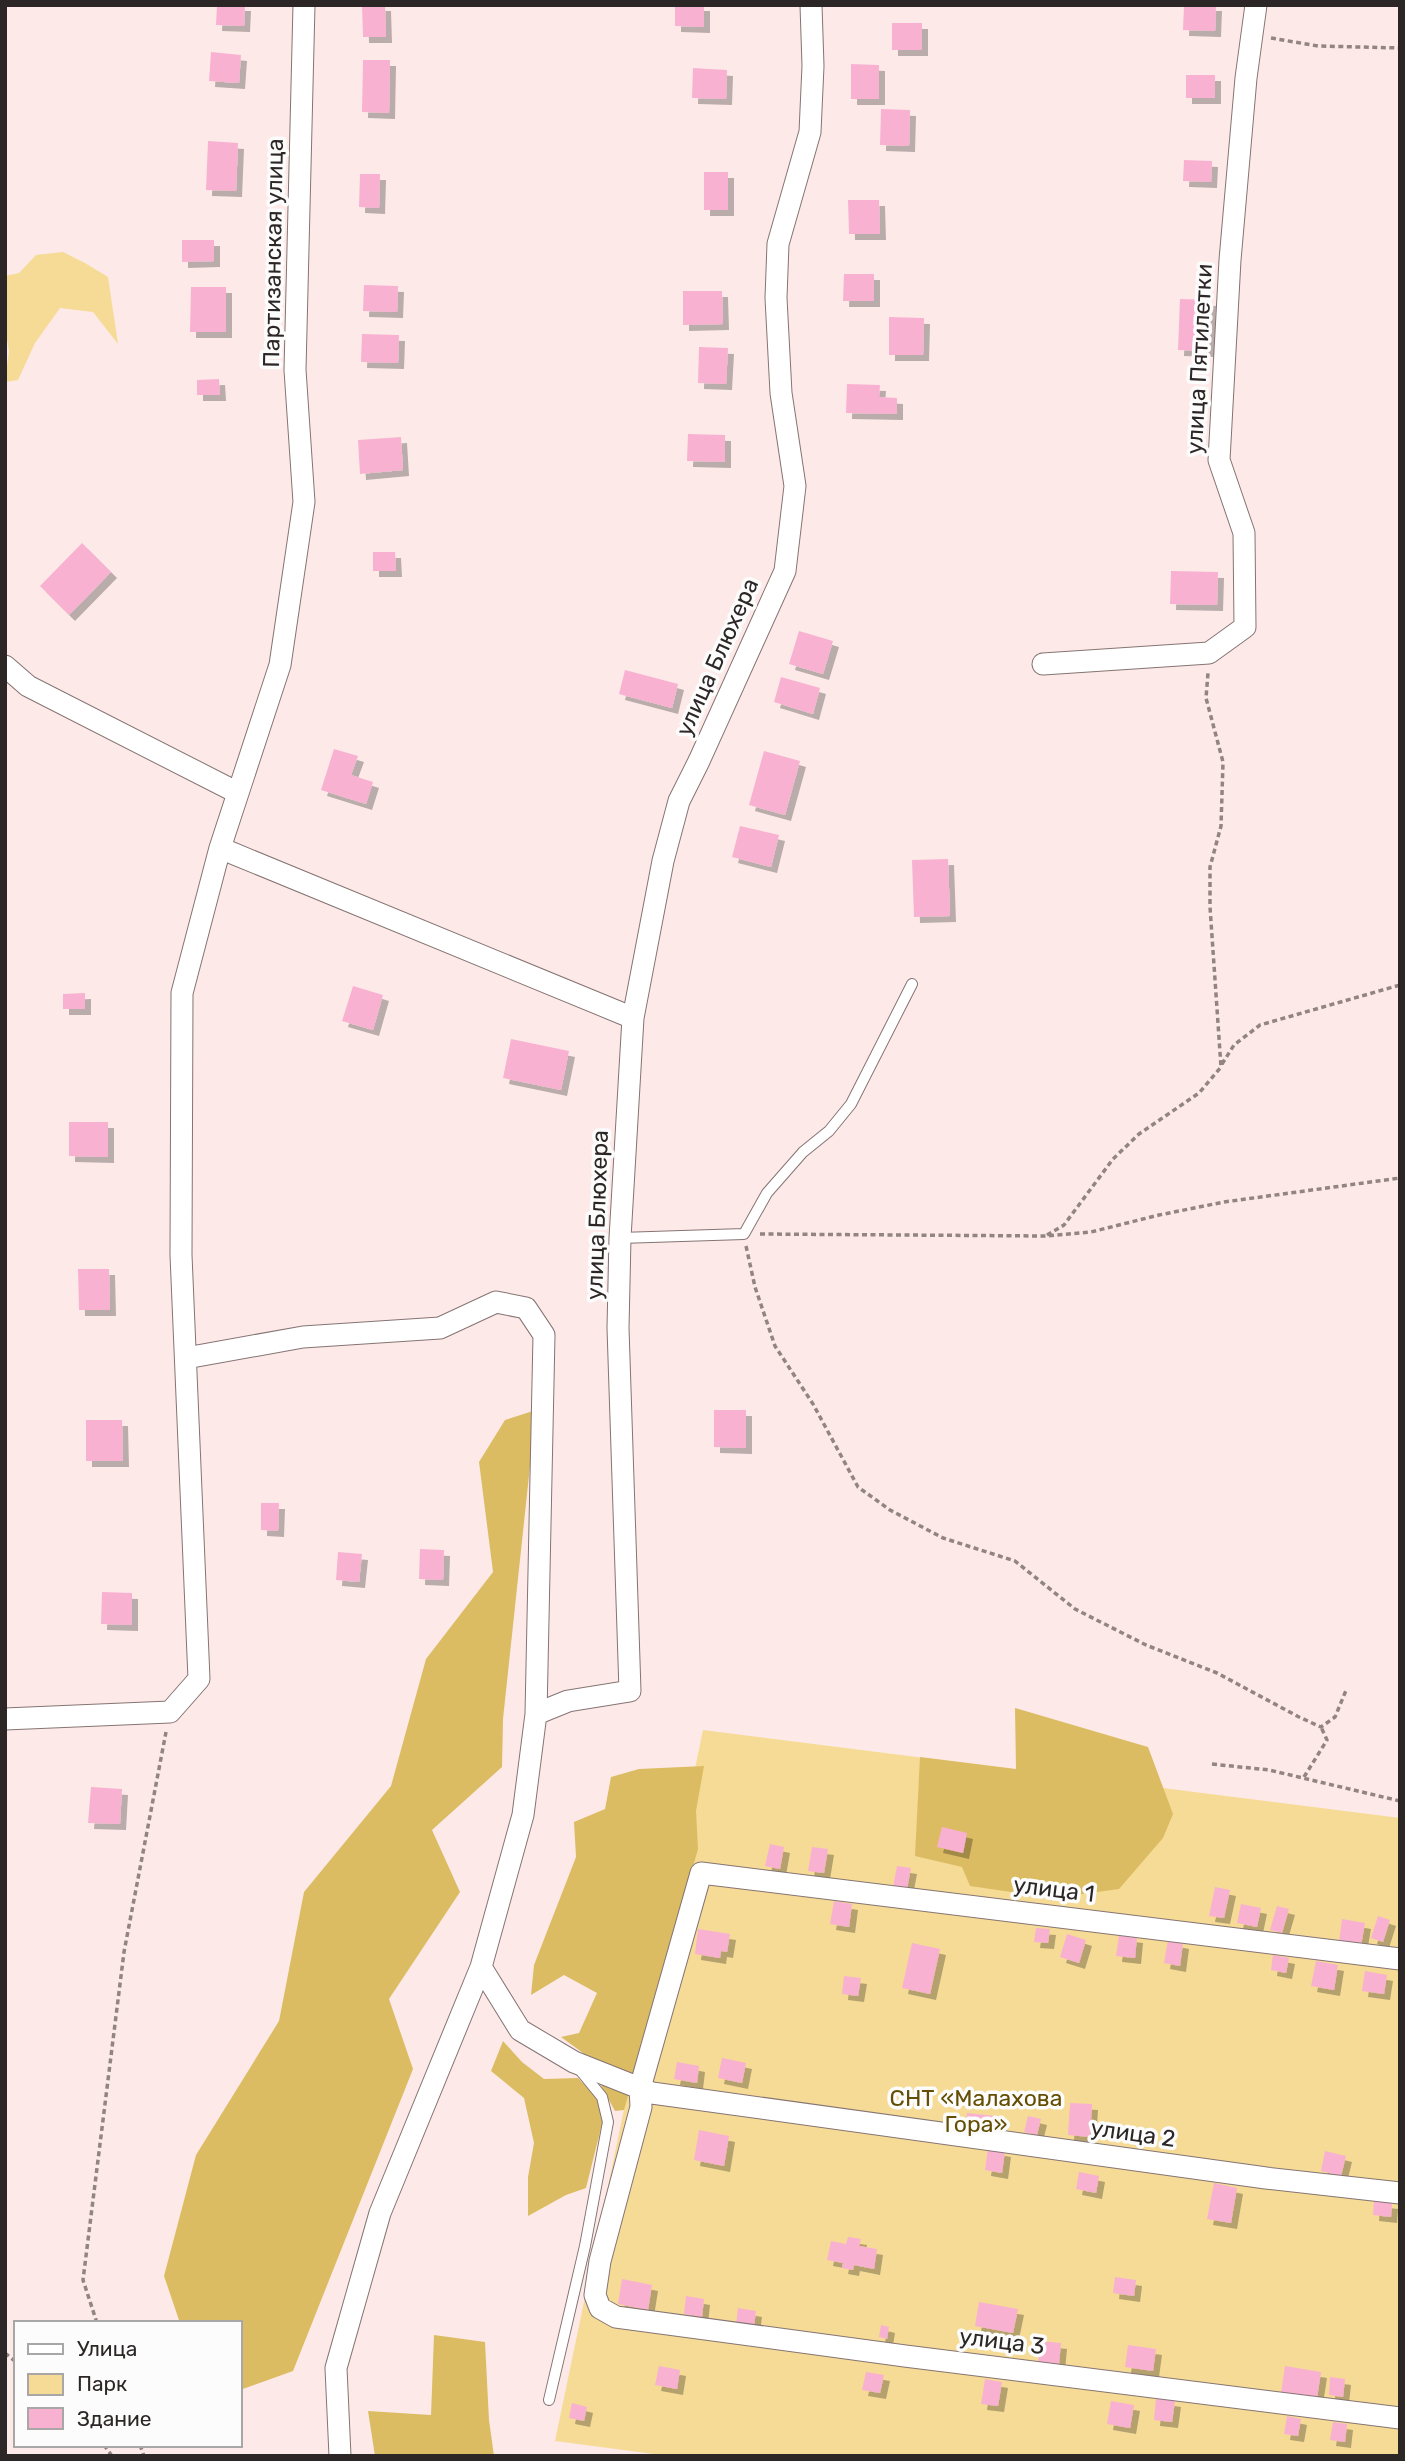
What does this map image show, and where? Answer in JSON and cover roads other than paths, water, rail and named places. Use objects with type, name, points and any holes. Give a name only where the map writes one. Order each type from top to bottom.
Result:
[{"type":"street","name":"Партизанская улица","points":[[5,1719],[170,1713],[199,1679],[181,1255],[182,993],[220,848],[280,666],[304,502],[296,370],[304,5]]},
{"type":"street","name":"улица Блюхера","points":[[536,1714],[568,1701],[630,1691],[618,1328],[620,1238],[633,1018],[663,861],[679,801],[785,570],[795,486],[781,393],[776,298],[778,244],[810,132],[813,66],[811,5]]},
{"type":"street","name":"улица Пятилетки","points":[[1043,664],[1209,653],[1245,627],[1244,533],[1219,460],[1230,260],[1246,78],[1256,5]]},
{"type":"street","points":[[5,666],[28,686],[238,793]]},
{"type":"street","points":[[220,848],[633,1018]]},
{"type":"street","points":[[186,1358],[303,1337],[440,1328],[496,1302],[526,1308],[544,1335],[536,1714],[523,1815],[481,1967],[380,2213],[336,2368],[340,2456]]},
{"type":"street","name":"улица 1","points":[[646,2091],[701,1873],[1400,1959]]},
{"type":"street","name":"улица 2","points":[[481,1967],[520,2030],[574,2062],[646,2091],[1266,2178],[1400,2193]]},
{"type":"street","name":"улица 3","points":[[646,2091],[600,2261],[595,2295],[600,2308],[616,2317],[1400,2418]]},
{"type":"lane","points":[[620,1238],[744,1234],[767,1193],[803,1152],[829,1132],[851,1104],[912,984]]},
{"type":"lane","points":[[549,2400],[585,2246],[608,2122],[602,2097],[574,2062]]},
{"type":"park label","name":"СНТ «Малахова Гора»","points":[[976,2111]]}]
